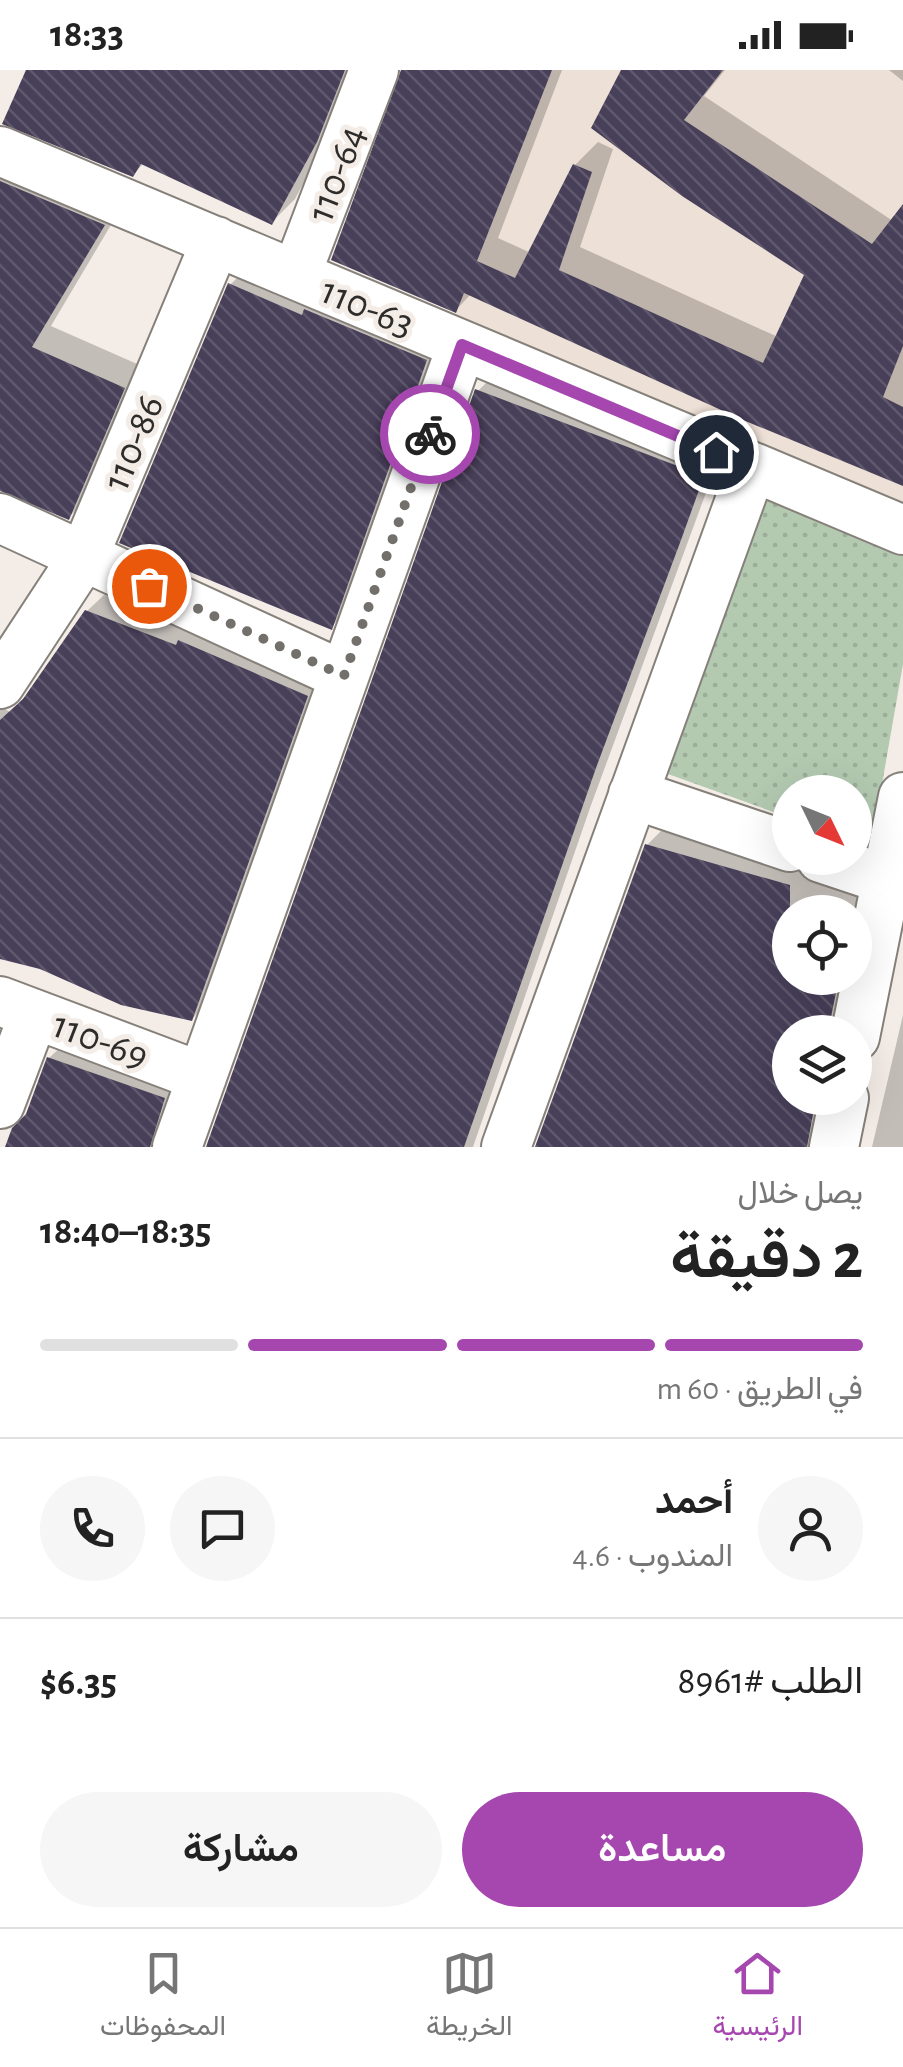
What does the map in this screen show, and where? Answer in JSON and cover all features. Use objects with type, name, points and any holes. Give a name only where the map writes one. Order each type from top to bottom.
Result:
[{"type":"street","name":"110-64","points":[[296,275],[374,70]]},
{"type":"street","name":"110-63","points":[[0,150],[903,530]]},
{"type":"street","name":"110-86","points":[[0,684],[84,556],[216,241]]},
{"type":"street","points":[[177,1147],[462,345]]},
{"type":"street","points":[[506,1147],[752,467]]},
{"type":"street","points":[[0,518],[344,676]]},
{"type":"street","points":[[633,794],[772,841]]},
{"type":"street","points":[[861,1015],[888,909],[903,797]]},
{"type":"street","points":[[843,875],[888,909]]},
{"type":"street","points":[[0,1104],[17,1008]]},
{"type":"street","name":"110-69","points":[[17,1008],[202,1077]]},
{"type":"street","points":[[834,1147],[841,1115]]},
{"type":"shaded area","points":[[552,70],[903,70],[903,509],[455,315]]},
{"type":"green space","points":[[760,498],[903,551],[903,664],[872,841],[872,775],[772,775],[772,812],[668,774]]},
{"type":"building","points":[[26,70],[345,70],[317,142],[272,225],[141,164],[133,177],[2,124]]},
{"type":"building","points":[[401,70],[552,70],[477,261],[515,278],[573,164],[592,172],[559,270],[763,363],[804,275],[682,196],[591,128],[621,70],[723,70],[684,120],[872,244],[903,204],[903,346],[883,397],[903,407],[903,486],[743,420],[464,293],[456,313],[331,260]]},
{"type":"building","points":[[0,181],[105,225],[32,347],[125,388],[69,520],[0,491]]},
{"type":"building","points":[[228,283],[302,315],[304,309],[427,360],[332,630],[119,543]]},
{"type":"building","points":[[475,389],[704,476],[596,768],[464,1147],[206,1147]]},
{"type":"building","points":[[85,610],[176,645],[178,640],[308,696],[192,1021],[121,1005],[40,969],[0,959],[0,720],[23,699]]},
{"type":"building","points":[[645,844],[790,885],[790,895],[772,895],[772,995],[836,995],[831,1015],[772,1015],[772,1115],[813,1115],[807,1147],[535,1147]]},
{"type":"building","points":[[47,1057],[165,1098],[150,1147],[5,1147],[12,1128],[26,1114]]},
{"type":"way so far","points":[[149,586],[344,676],[430,434]]},
{"type":"route","points":[[430,434],[462,345],[716,452]]}]
